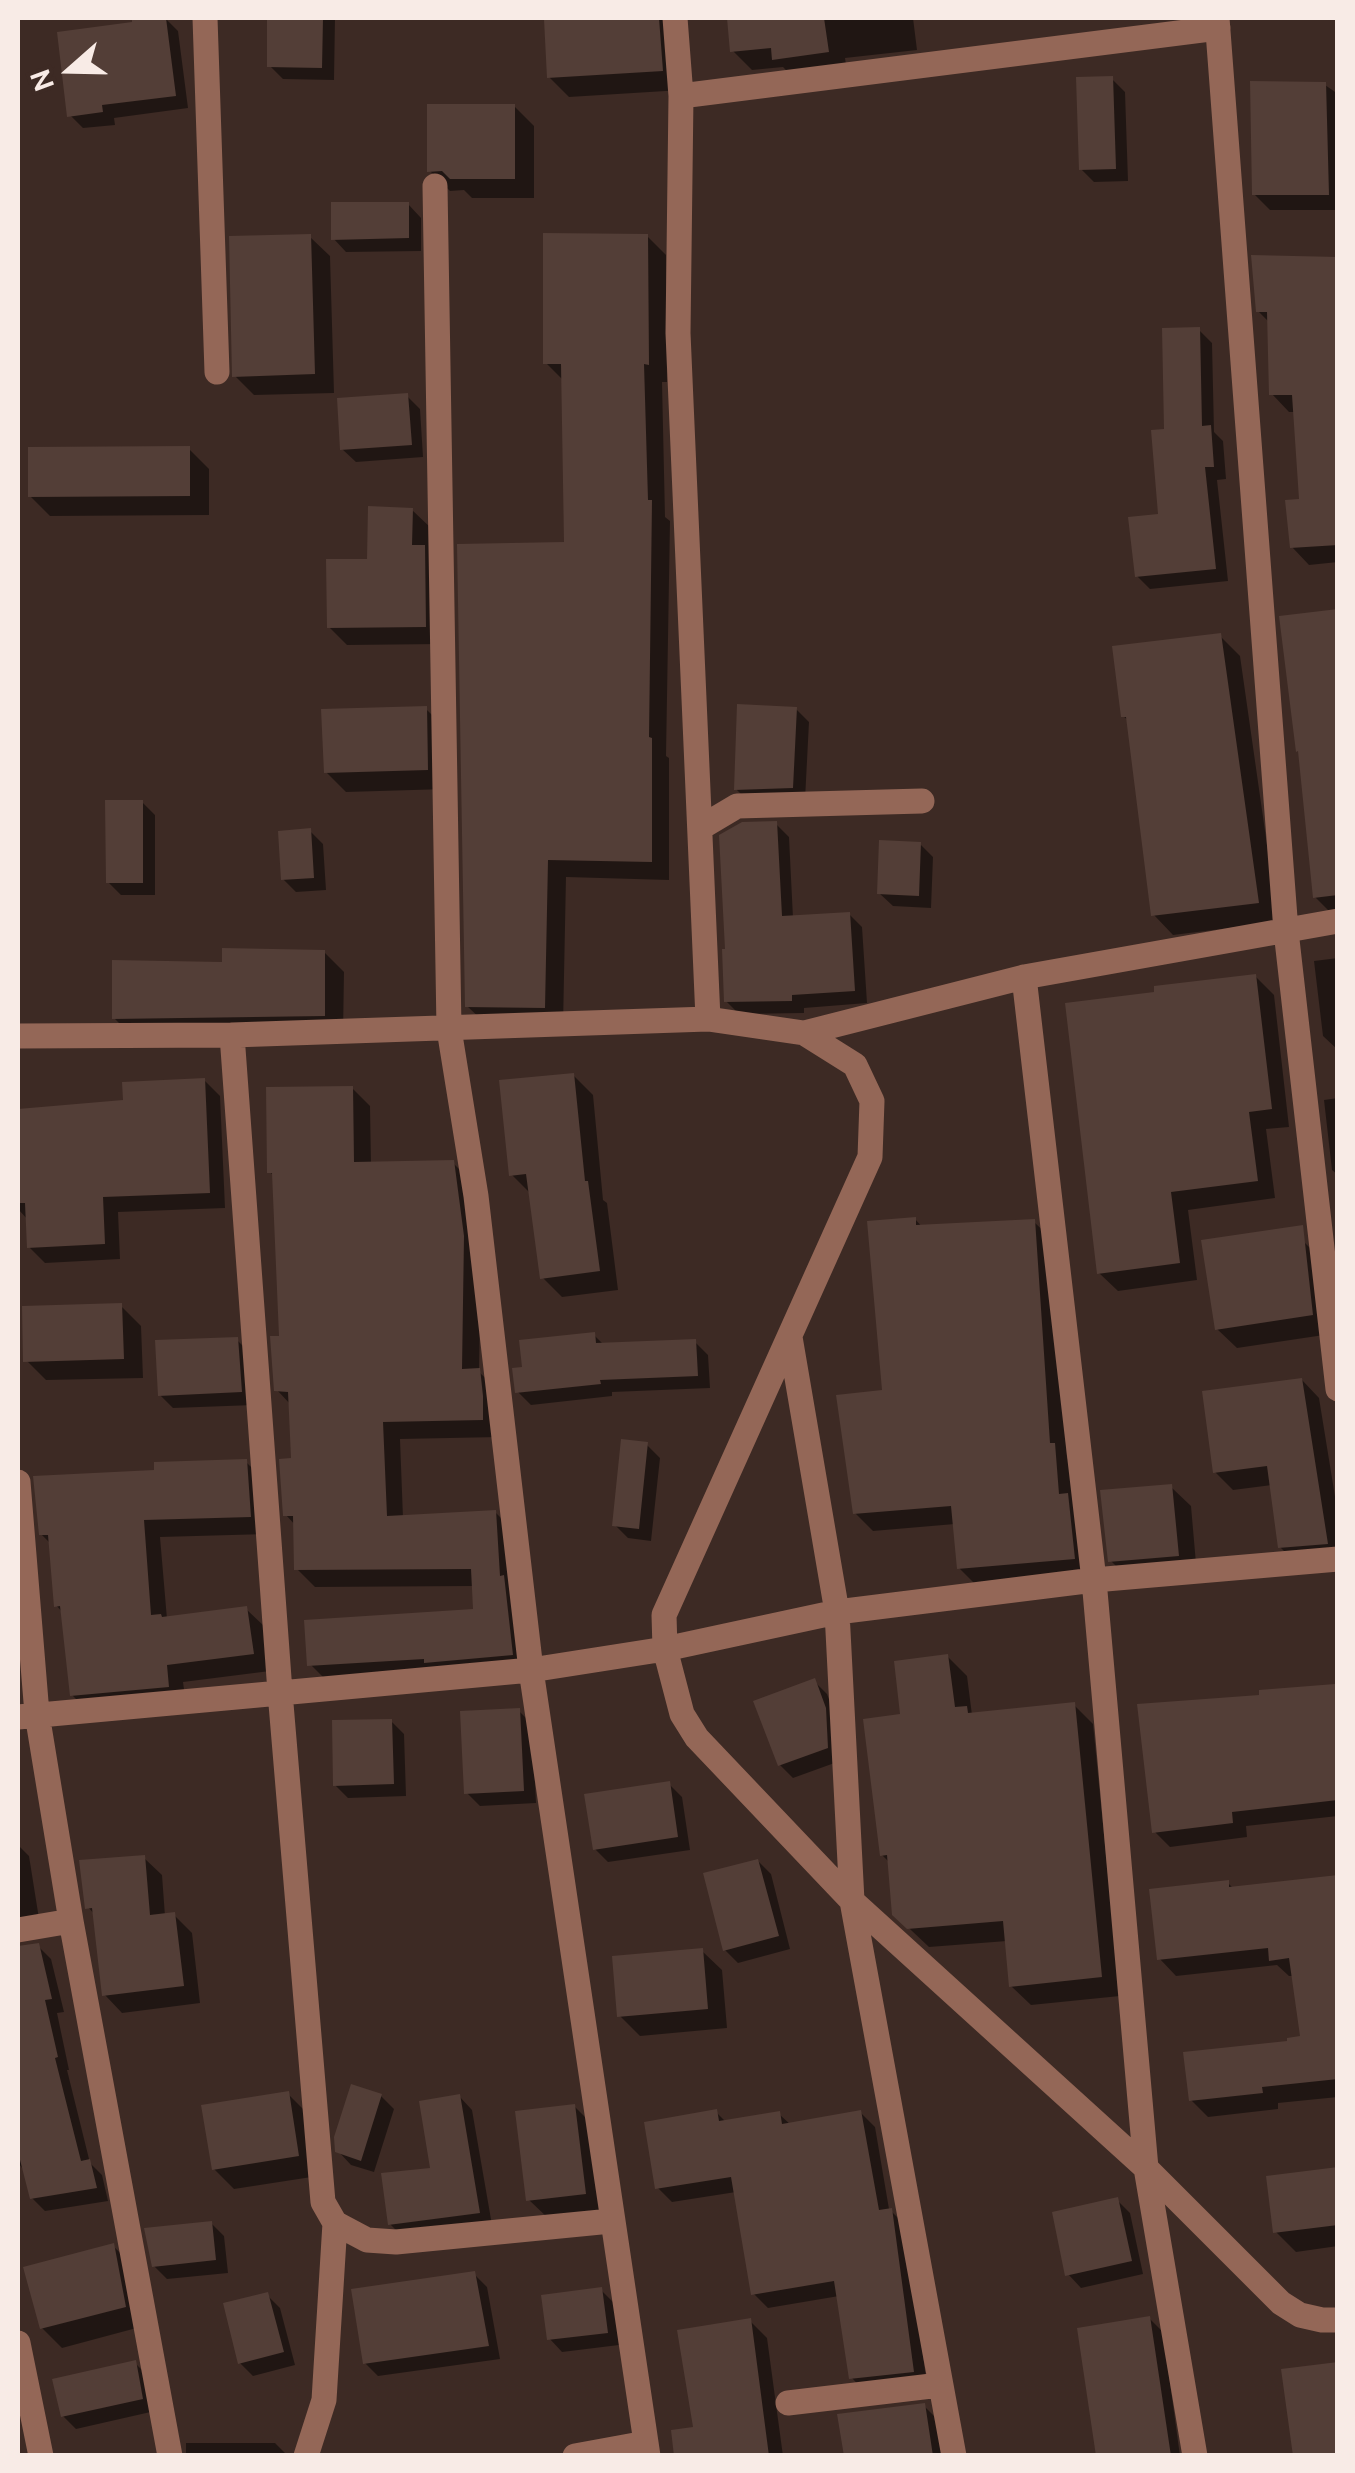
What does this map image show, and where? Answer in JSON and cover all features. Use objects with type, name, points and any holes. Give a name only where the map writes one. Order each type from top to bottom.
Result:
[{"type":"street","points":[[205,18],[217,372]]},
{"type":"street","points":[[675,18],[681,96],[678,333],[708,1019]]},
{"type":"street","points":[[681,96],[1217,22],[1286,931],[1338,1389]]},
{"type":"street","points":[[434,186],[448,1028],[476,1196],[531,1670],[647,2449],[575,2456]]},
{"type":"street","points":[[700,828],[736,806],[922,801]]},
{"type":"street","points":[[18,1036],[232,1035],[708,1019],[804,1033],[1024,978],[1338,921]]},
{"type":"street","points":[[1024,978],[1094,1580],[1146,2168],[1195,2456]]},
{"type":"street","points":[[804,1033],[855,1064],[872,1101],[870,1157],[664,1615],[665,1649],[682,1714],[696,1738],[852,1901],[1146,2168],[1281,2304],[1300,2314],[1338,2320]]},
{"type":"street","points":[[232,1035],[280,1692],[323,2202],[335,2223],[367,2240],[396,2242],[612,2221]]},
{"type":"street","points":[[790,1337],[837,1612],[852,1901],[954,2456]]},
{"type":"street","points":[[18,1482],[27,1715],[71,1921],[170,2456]]},
{"type":"street","points":[[27,1715],[531,1670],[665,1649],[837,1612],[1094,1580],[1338,1559]]},
{"type":"street","points":[[18,1930],[71,1921]]},
{"type":"street","points":[[306,2456],[324,2400],[335,2223]]},
{"type":"street","points":[[18,2343],[41,2456]]},
{"type":"street","points":[[788,2403],[940,2385]]},
{"type":"building","points":[[166,18],[176,96],[102,105],[103,112],[67,117],[57,32],[132,19]]},
{"type":"building","points":[[267,18],[323,18],[322,68],[267,67]]},
{"type":"building","points":[[659,18],[663,71],[547,78],[544,19]]},
{"type":"building","points":[[727,18],[824,18],[829,52],[772,60],[771,48],[730,52]]},
{"type":"building","points":[[1113,76],[1116,169],[1079,170],[1076,77]]},
{"type":"building","points":[[1250,81],[1326,82],[1329,195],[1252,195]]},
{"type":"building","points":[[427,104],[515,104],[515,179],[450,179],[442,171],[427,172]]},
{"type":"building","points":[[331,202],[409,202],[409,238],[331,240]]},
{"type":"building","points":[[543,233],[648,234],[649,365],[644,364],[648,500],[652,500],[652,862],[548,860],[545,1008],[465,1007],[457,544],[564,542],[561,364],[543,364]]},
{"type":"building","points":[[311,234],[315,374],[232,377],[229,236]]},
{"type":"building","points":[[1251,255],[1338,257],[1338,545],[1290,548],[1285,500],[1299,499],[1292,395],[1269,395],[1267,312],[1256,312]]},
{"type":"building","points":[[1200,327],[1202,426],[1211,425],[1214,467],[1205,467],[1216,569],[1135,577],[1128,517],[1158,514],[1151,430],[1164,429],[1162,328]]},
{"type":"building","points":[[408,393],[412,445],[340,450],[337,398]]},
{"type":"building","points":[[190,446],[190,496],[28,497],[28,447]]},
{"type":"building","points":[[368,506],[413,508],[412,545],[425,545],[426,627],[327,628],[326,559],[367,559]]},
{"type":"building","points":[[1338,609],[1338,895],[1313,898],[1279,616]]},
{"type":"building","points":[[1221,633],[1259,903],[1151,916],[1126,717],[1121,717],[1112,646]]},
{"type":"building","points":[[737,704],[797,707],[793,788],[734,790]]},
{"type":"building","points":[[427,706],[428,770],[324,773],[321,709]]},
{"type":"building","points":[[105,800],[143,800],[143,883],[106,883]]},
{"type":"building","points":[[777,821],[782,916],[850,912],[855,991],[792,995],[792,1001],[724,1002],[719,835],[742,822]]},
{"type":"building","points":[[311,828],[314,878],[281,880],[278,831]]},
{"type":"building","points":[[879,840],[921,842],[919,896],[877,894]]},
{"type":"building","points":[[222,948],[325,950],[325,1016],[112,1019],[112,960],[222,962]]},
{"type":"building","points":[[1256,974],[1272,1109],[1249,1112],[1258,1181],[1171,1192],[1180,1263],[1097,1274],[1065,1003],[1154,992],[1154,986]]},
{"type":"building","points":[[574,1073],[585,1181],[600,1271],[540,1279],[526,1174],[509,1176],[499,1080]]},
{"type":"building","points":[[205,1078],[210,1193],[103,1197],[105,1244],[27,1248],[25,1203],[18,1203],[18,1109],[123,1100],[122,1082]]},
{"type":"building","points":[[353,1086],[354,1162],[454,1160],[464,1236],[462,1369],[480,1368],[483,1396],[483,1420],[383,1422],[387,1516],[496,1510],[500,1576],[504,1575],[513,1655],[424,1663],[424,1659],[307,1666],[304,1620],[473,1609],[471,1569],[294,1570],[293,1516],[283,1516],[279,1459],[291,1458],[288,1392],[274,1391],[270,1336],[279,1336],[272,1173],[267,1173],[266,1087]]},
{"type":"building","points":[[916,1217],[916,1225],[1035,1219],[1050,1443],[1055,1443],[1059,1494],[1068,1493],[1075,1559],[957,1569],[951,1506],[853,1514],[836,1395],[882,1390],[867,1221]]},
{"type":"building","points":[[1303,1225],[1313,1315],[1215,1330],[1201,1240]]},
{"type":"building","points":[[122,1303],[124,1359],[23,1362],[22,1306]]},
{"type":"building","points":[[595,1332],[596,1343],[696,1339],[698,1376],[600,1380],[601,1384],[515,1393],[512,1368],[522,1367],[519,1340]]},
{"type":"building","points":[[238,1337],[242,1392],[158,1396],[155,1340]]},
{"type":"building","points":[[1302,1378],[1328,1544],[1278,1548],[1267,1466],[1213,1473],[1202,1391]]},
{"type":"building","points":[[621,1439],[648,1442],[639,1529],[612,1526]]},
{"type":"building","points":[[247,1459],[251,1517],[144,1520],[151,1615],[162,1617],[247,1606],[254,1654],[167,1665],[169,1687],[70,1696],[60,1606],[54,1607],[48,1535],[39,1535],[33,1476],[154,1470],[154,1462]]},
{"type":"building","points":[[1172,1484],[1179,1556],[1108,1562],[1100,1490]]},
{"type":"building","points":[[948,1654],[955,1707],[967,1706],[968,1713],[1075,1702],[1102,1977],[1009,1987],[1003,1921],[907,1929],[892,1915],[887,1855],[880,1856],[863,1719],[900,1714],[894,1661]]},
{"type":"building","points":[[815,1678],[826,1708],[828,1748],[778,1766],[753,1701]]},
{"type":"building","points":[[1335,1684],[1338,1800],[1232,1812],[1233,1823],[1152,1833],[1137,1704],[1259,1695],[1259,1690]]},
{"type":"building","points":[[520,1708],[524,1791],[464,1794],[460,1711]]},
{"type":"building","points":[[392,1719],[394,1784],[333,1786],[332,1720]]},
{"type":"building","points":[[670,1781],[678,1837],[593,1850],[584,1794]]},
{"type":"building","points":[[145,1855],[150,1915],[175,1912],[184,1986],[102,1996],[92,1908],[85,1909],[79,1860]]},
{"type":"building","points":[[758,1859],[779,1936],[723,1951],[703,1873]]},
{"type":"building","points":[[1338,1875],[1338,2079],[1262,2087],[1263,2093],[1189,2101],[1183,2052],[1287,2041],[1300,2036],[1289,1958],[1269,1961],[1268,1948],[1157,1960],[1149,1889],[1229,1880],[1229,1887]]},
{"type":"building","points":[[39,1943],[52,1999],[45,2000],[58,2057],[55,2058],[81,2161],[90,2159],[97,2188],[30,2199],[18,2152],[18,1946]]},
{"type":"building","points":[[703,1948],[708,2009],[617,2017],[612,1956]]},
{"type":"building","points":[[351,2084],[382,2094],[361,2161],[335,2152],[334,2137]]},
{"type":"building","points":[[289,2091],[299,2156],[212,2170],[201,2105]]},
{"type":"building","points":[[460,2094],[480,2213],[388,2225],[381,2173],[430,2168],[419,2101]]},
{"type":"building","points":[[575,2104],[586,2194],[526,2201],[515,2111]]},
{"type":"building","points":[[717,2109],[719,2121],[780,2111],[782,2124],[861,2110],[879,2210],[892,2208],[914,2372],[849,2379],[834,2281],[751,2295],[731,2177],[655,2189],[644,2122]]},
{"type":"building","points":[[1338,2167],[1338,2225],[1273,2233],[1266,2176]]},
{"type":"building","points":[[1118,2197],[1132,2261],[1065,2276],[1052,2212]]},
{"type":"building","points":[[212,2221],[216,2260],[152,2267],[144,2228]]},
{"type":"building","points":[[114,2243],[126,2307],[40,2329],[23,2267]]},
{"type":"building","points":[[475,2271],[489,2346],[363,2364],[351,2289]]},
{"type":"building","points":[[602,2287],[608,2333],[547,2340],[541,2295]]},
{"type":"building","points":[[268,2292],[284,2352],[238,2364],[223,2303]]},
{"type":"building","points":[[1150,2316],[1171,2456],[1096,2456],[1077,2328]]},
{"type":"building","points":[[751,2318],[769,2456],[674,2456],[671,2430],[693,2427],[677,2330]]},
{"type":"building","points":[[136,2360],[143,2399],[61,2417],[52,2379]]},
{"type":"building","points":[[1338,2362],[1338,2456],[1293,2456],[1281,2369]]},
{"type":"building","points":[[925,2403],[933,2456],[844,2456],[837,2414]]}]
